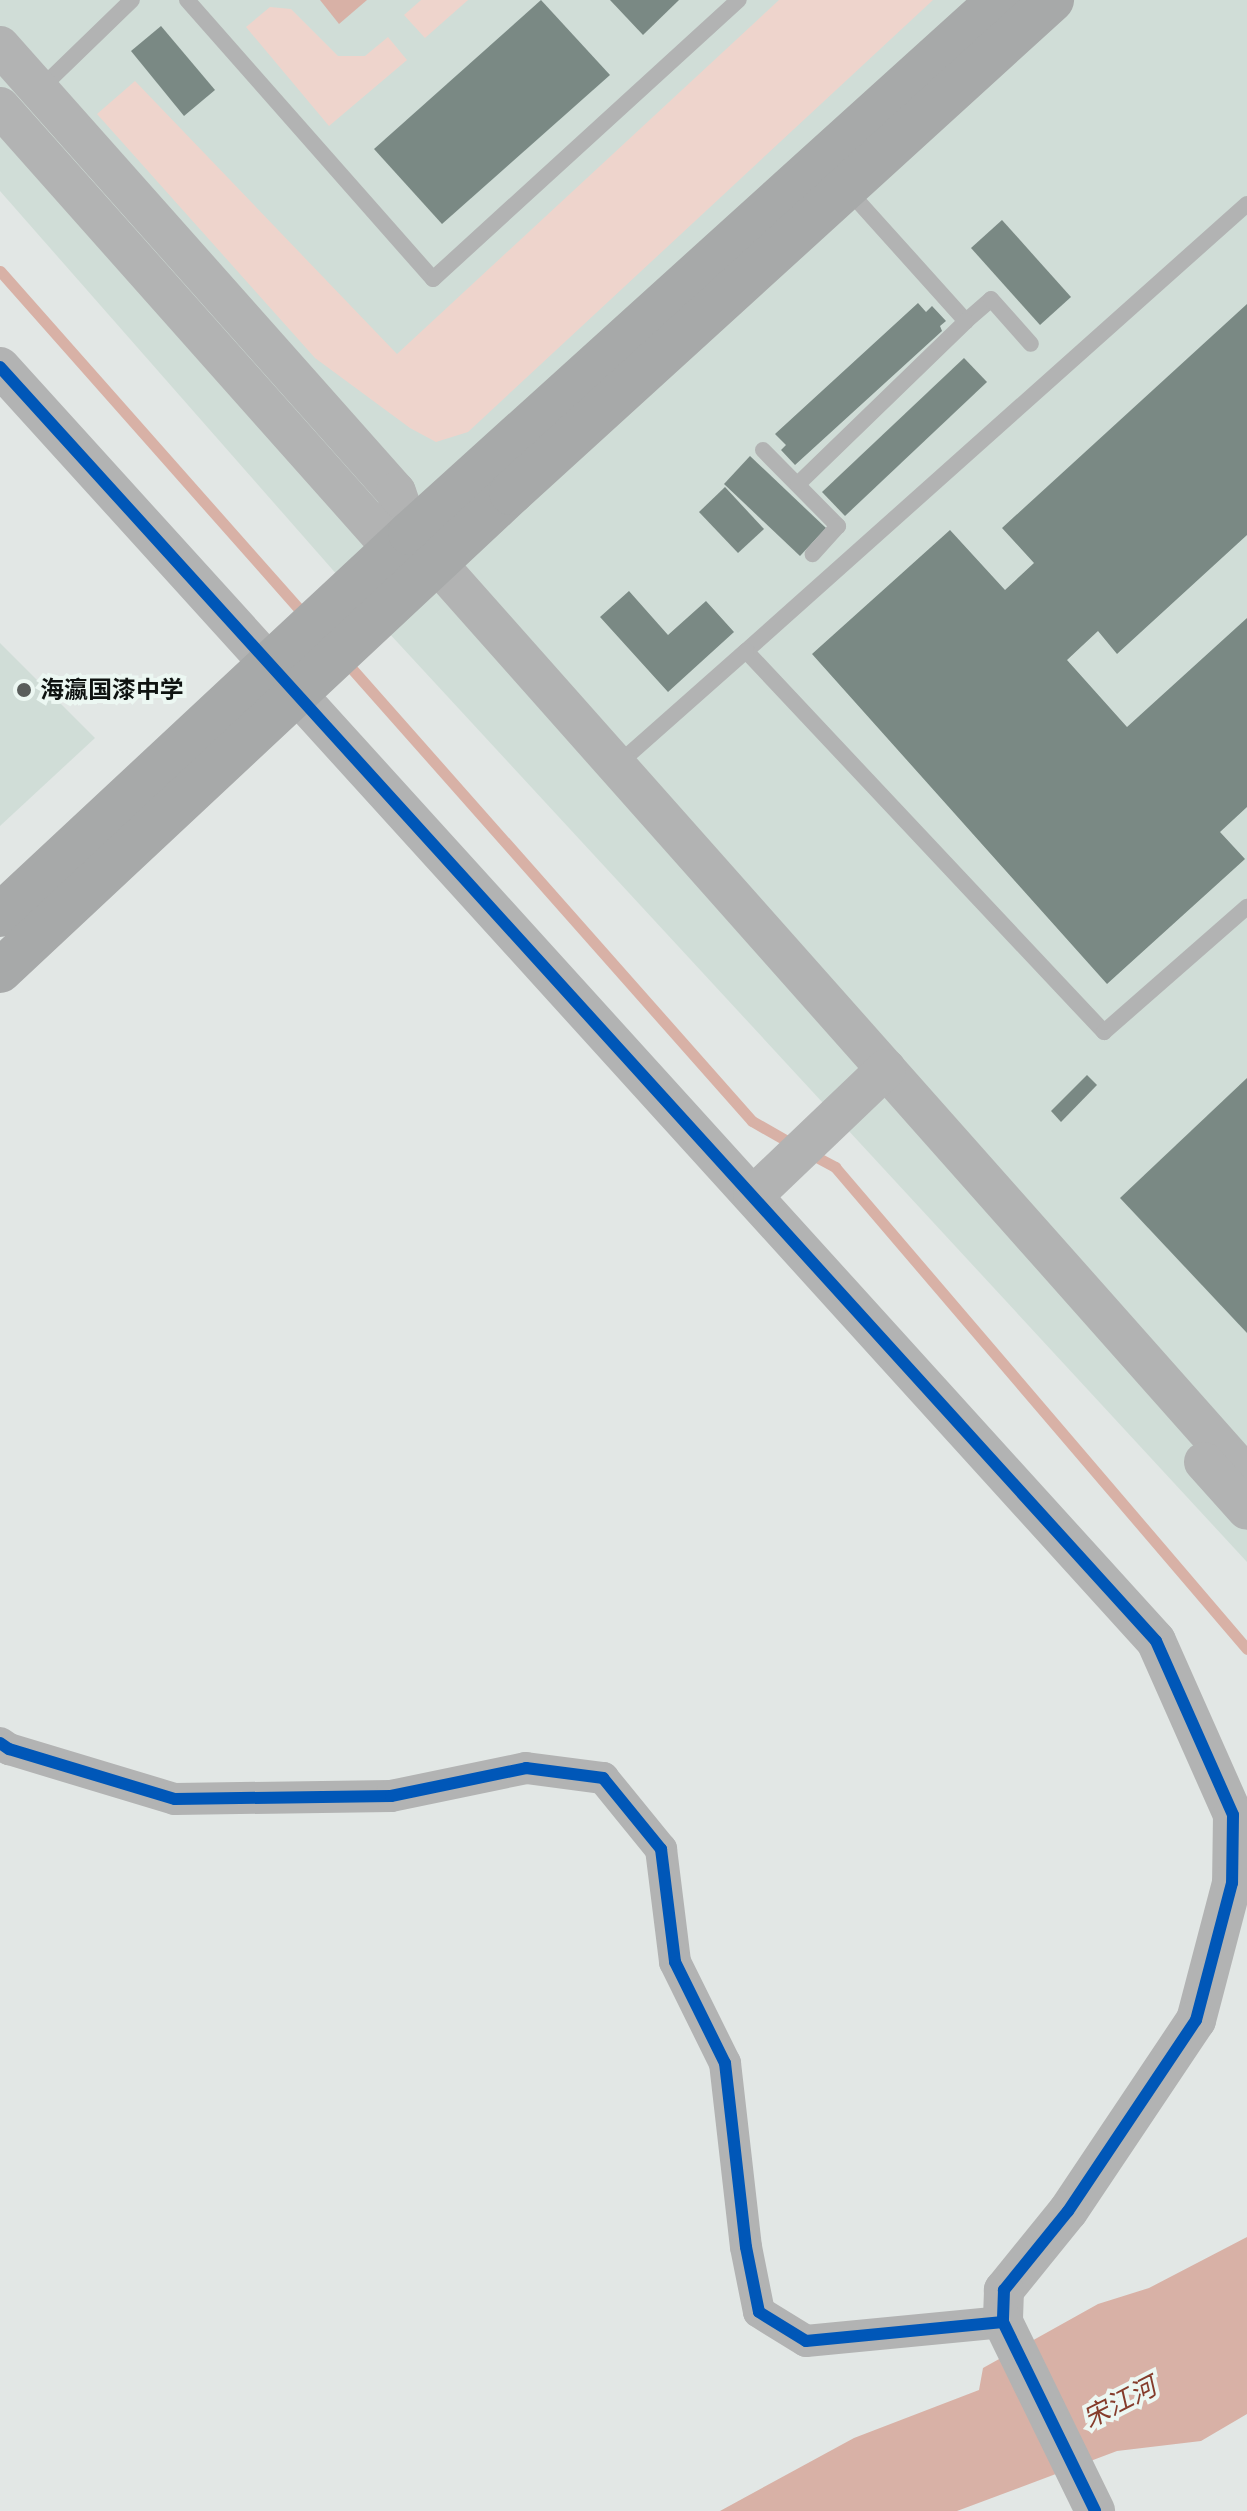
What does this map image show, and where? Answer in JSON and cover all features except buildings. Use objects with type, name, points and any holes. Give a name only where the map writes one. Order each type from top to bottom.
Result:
[{"type":"main road","points":[[0,915],[282,677],[363,603],[999,0]]},
{"type":"main road","points":[[414,556],[846,187],[1052,0]]},
{"type":"main road","points":[[0,971],[282,677]]},
{"type":"street","points":[[0,46],[396,492],[414,556],[865,1088],[1247,1510]]},
{"type":"street","points":[[0,107],[414,556],[617,765],[865,1088],[1247,1476]]},
{"type":"street","points":[[0,367],[282,677],[766,1183],[1156,1641],[1233,1815],[1232,1883],[1196,2020],[1068,2211],[1004,2290],[1003,2322],[1095,2511]]},
{"type":"street","points":[[766,1183],[865,1088]]},
{"type":"street","points":[[0,1743],[9,1749],[175,1799],[391,1796],[526,1768],[603,1778],[661,1849],[675,1962],[725,2063],[746,2247],[759,2312],[806,2341],[1003,2322]]},
{"type":"lane","points":[[39,90],[132,0]]},
{"type":"lane","points":[[187,0],[433,279],[739,0]]},
{"type":"lane","points":[[846,187],[966,321]]},
{"type":"lane","points":[[617,765],[1247,204]]},
{"type":"lane","points":[[798,484],[991,299],[1031,344]]},
{"type":"lane","points":[[763,450],[838,526],[813,554]]},
{"type":"lane","points":[[746,651],[1104,1032],[1247,907]]},
{"type":"shaded area","points":[[0,0],[1247,0],[1247,1562],[375,618],[0,191]]},
{"type":"shaded area","points":[[421,0],[468,0],[425,38],[404,15]]},
{"type":"shaded area","points":[[779,0],[933,0],[468,432],[436,442],[410,428],[315,358],[97,114],[135,81],[397,354]]},
{"type":"shaded area","points":[[270,7],[291,9],[338,56],[365,56],[388,37],[407,60],[329,126],[246,27]]},
{"type":"shaded area","name":"海瀛国漆中学","points":[[0,643],[95,738],[0,826]]},
{"type":"water","points":[[320,0],[367,0],[339,24]]},
{"type":"water","name":"宋江河","points":[[1247,2237],[1247,2414],[1201,2441],[1117,2451],[957,2511],[720,2511],[854,2438],[979,2390],[983,2368],[1098,2304],[1149,2288]]},
{"type":"waterway","points":[[0,271],[307,618]]},
{"type":"waterway","points":[[345,661],[752,1121],[794,1145]]},
{"type":"waterway","points":[[809,1153],[835,1167],[1247,1649]]},
{"type":"cycle path","points":[[0,367],[1156,1641],[1233,1815],[1232,1883],[1196,2020],[1068,2211],[1004,2290],[1003,2322],[1095,2511]]},
{"type":"cycle path","points":[[0,1743],[9,1749],[175,1799],[391,1796],[526,1768],[603,1778],[661,1849],[675,1962],[725,2063],[746,2247],[759,2312],[806,2341],[1003,2322]]},
{"type":"place","name":"海瀛国漆中学","points":[[24,690]]}]
